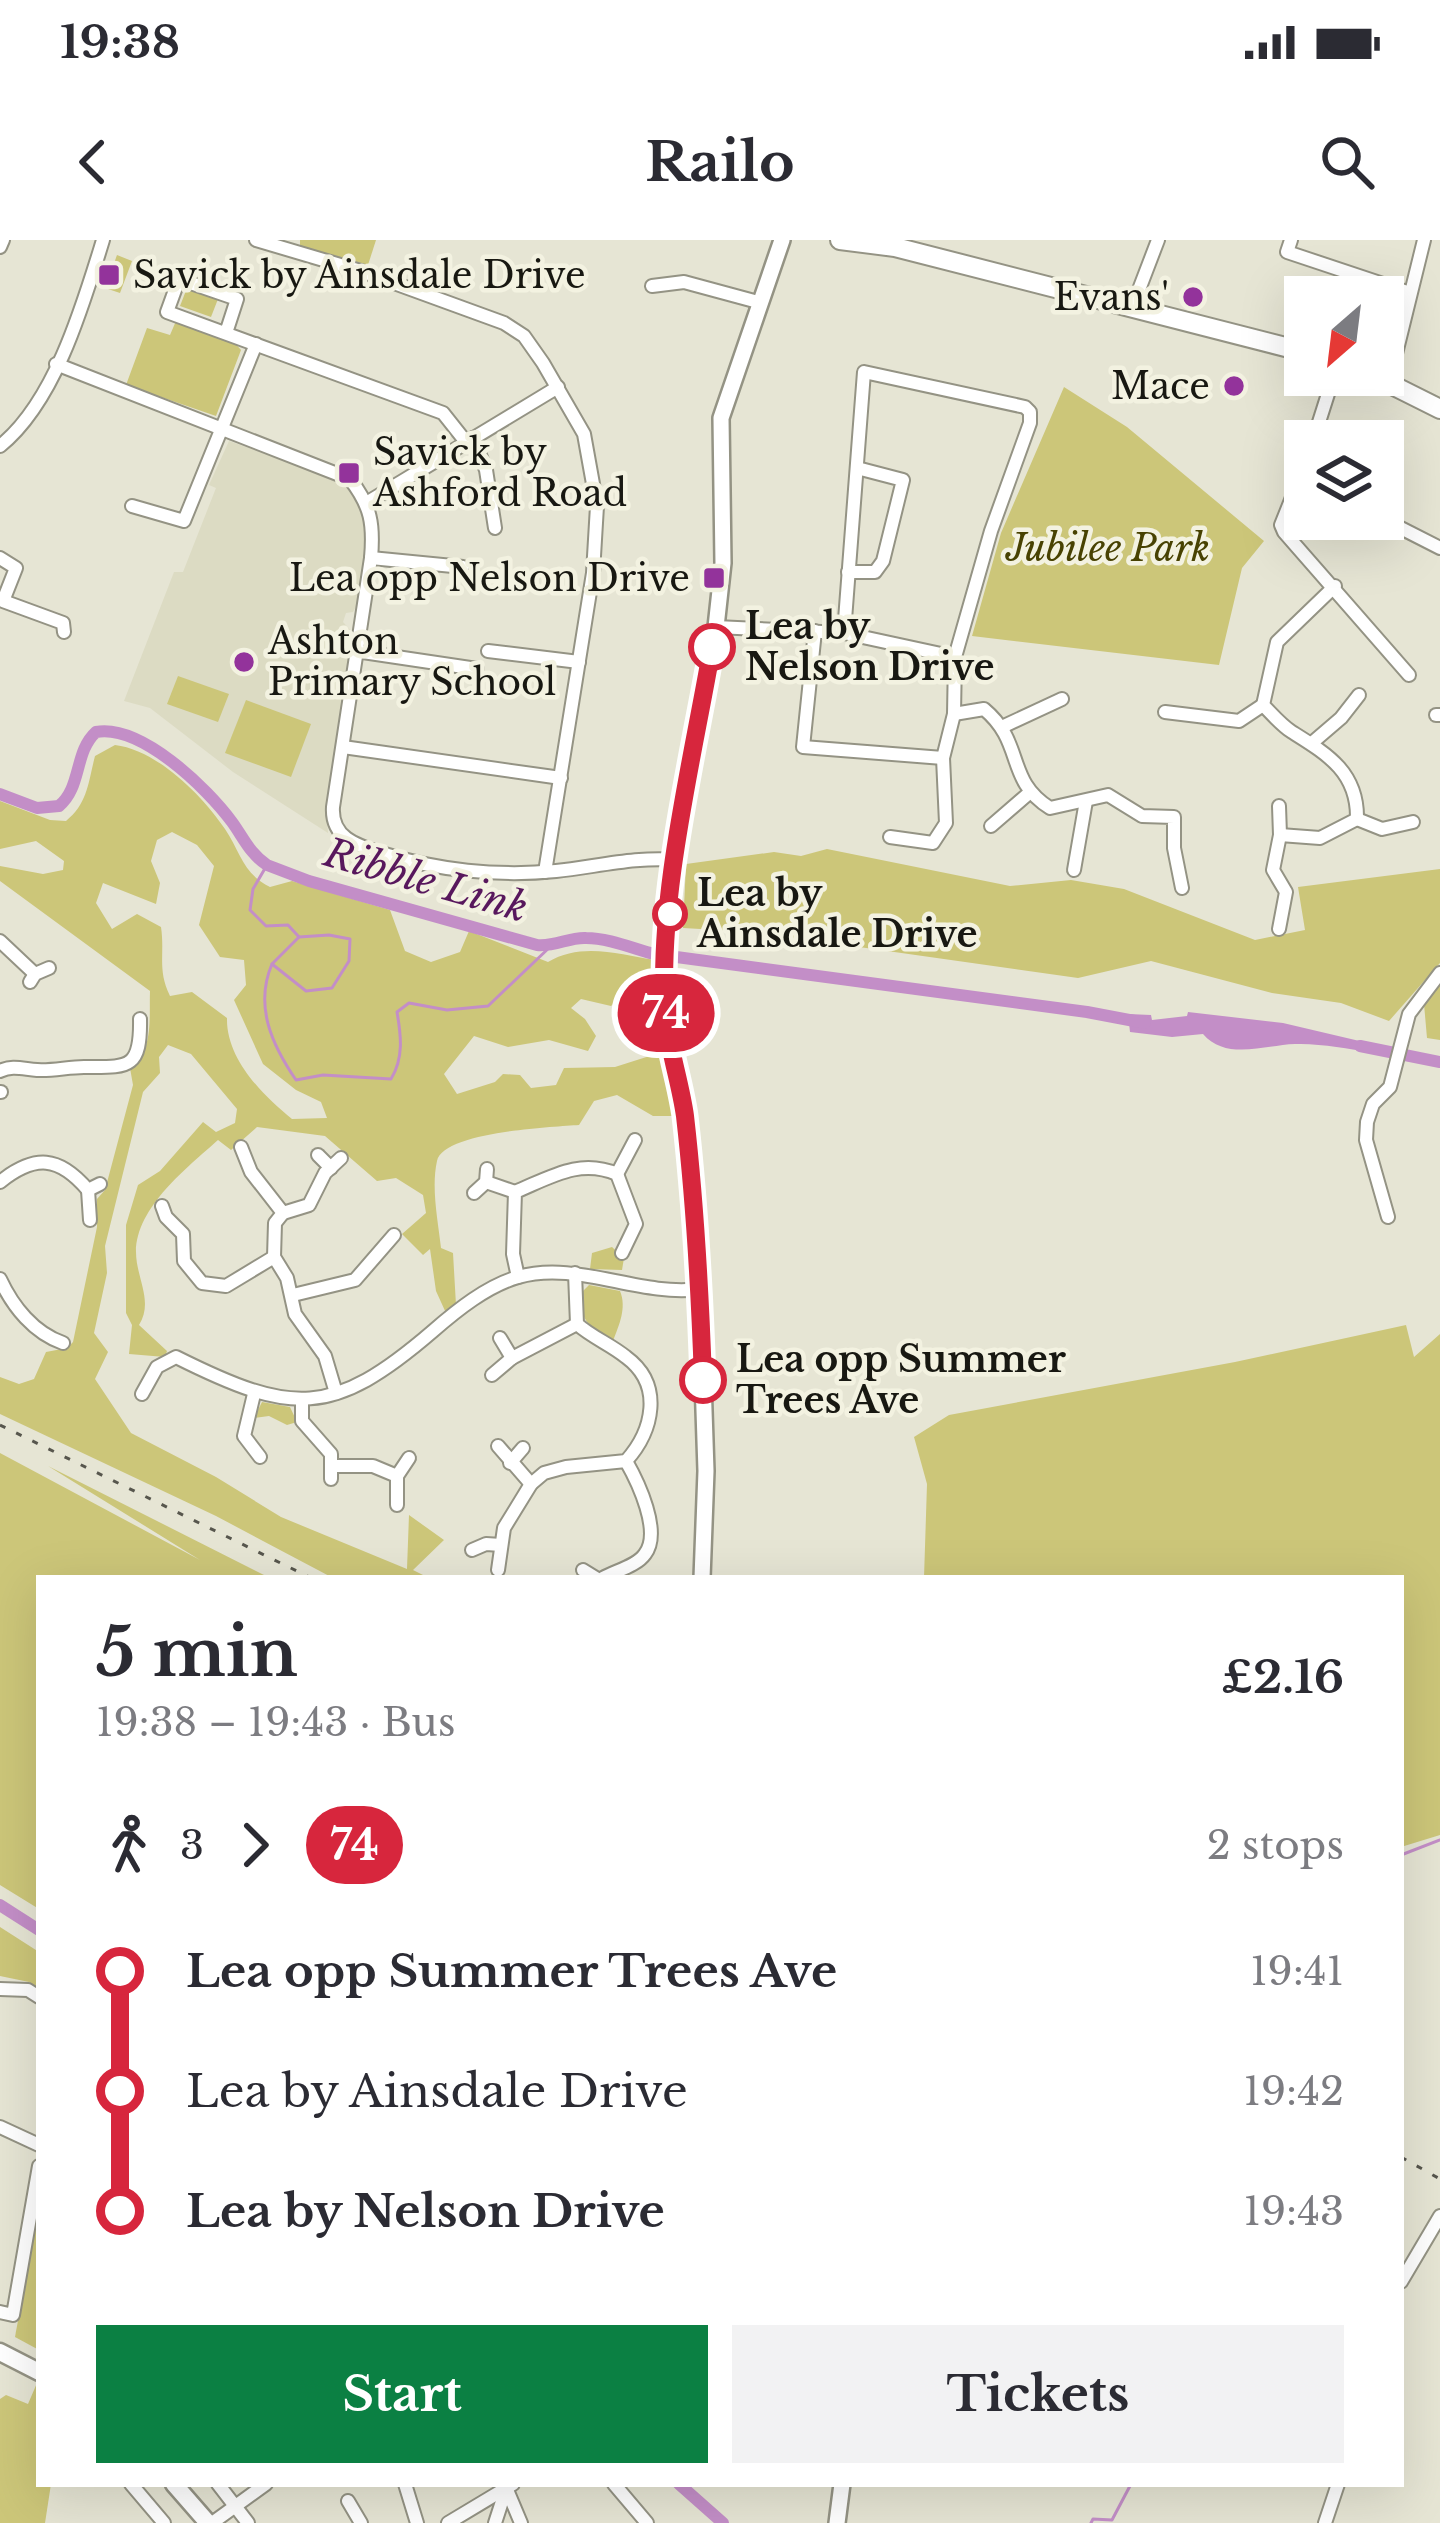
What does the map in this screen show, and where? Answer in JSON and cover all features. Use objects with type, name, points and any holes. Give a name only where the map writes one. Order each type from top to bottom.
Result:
[{"type":"highway","points":[[840,240],[889,244],[1284,347]]},
{"type":"highway","points":[[1404,390],[1440,409]]},
{"type":"main road","points":[[0,2352],[36,2370]]},
{"type":"main road","points":[[177,2487],[210,2523]]},
{"type":"street","points":[[0,446],[25,422],[56,364],[104,240]]},
{"type":"street","points":[[256,240],[364,272],[504,323],[524,337],[584,434],[597,506],[593,573],[545,872]]},
{"type":"street","points":[[702,1575],[706,1471],[700,1289],[685,1113],[665,1009],[665,970],[672,878],[716,627],[724,527],[721,418],[782,240]]},
{"type":"street","points":[[1132,308],[1159,240]]},
{"type":"street","points":[[1404,310],[1423,244],[1440,253]]},
{"type":"street","points":[[1289,246],[1410,293]]},
{"type":"street","points":[[226,333],[236,299],[179,279],[167,312],[443,413],[470,440],[486,470],[496,528]]},
{"type":"street","points":[[652,286],[684,282],[758,302]]},
{"type":"street","points":[[132,506],[184,521],[256,344]]},
{"type":"street","points":[[56,364],[350,479],[368,502],[374,526],[371,558],[332,817],[346,839],[433,865],[491,872],[677,860]]},
{"type":"street","points":[[844,633],[864,372],[1018,403],[1030,412],[956,657],[953,714],[943,758],[946,823],[933,843],[890,837]]},
{"type":"street","points":[[368,502],[558,387]]},
{"type":"street","points":[[848,572],[875,572],[883,561],[903,481],[857,468]]},
{"type":"street","points":[[1404,530],[1440,548]]},
{"type":"street","points":[[1289,540],[1335,586],[1409,675]]},
{"type":"street","points":[[0,558],[16,568],[3,601],[63,623],[64,632]]},
{"type":"street","points":[[371,558],[463,567]]},
{"type":"street","points":[[1165,712],[1239,721],[1263,705],[1277,642],[1335,586]]},
{"type":"street","points":[[716,627],[844,633],[956,657]]},
{"type":"street","points":[[815,632],[803,747],[943,758]]},
{"type":"street","points":[[488,650],[579,662]]},
{"type":"street","points":[[356,651],[477,669]]},
{"type":"street","points":[[1313,742],[1359,695]]},
{"type":"street","points":[[1004,726],[1062,699]]},
{"type":"street","points":[[1263,705],[1289,731],[1338,762],[1358,795],[1357,819]]},
{"type":"street","points":[[953,714],[984,709],[1004,726],[1028,794],[1051,808],[1108,794],[1142,816],[1174,818],[1182,888]]},
{"type":"street","points":[[343,747],[561,778]]},
{"type":"street","points":[[991,826],[1028,794]]},
{"type":"street","points":[[1074,869],[1086,802]]},
{"type":"street","points":[[1279,806],[1280,835],[1273,870],[1286,892],[1279,929]]},
{"type":"street","points":[[1357,819],[1382,829],[1413,822]]},
{"type":"street","points":[[1280,835],[1320,838],[1357,819]]},
{"type":"street","points":[[0,941],[38,975]]},
{"type":"street","points":[[1388,1216],[1366,1140],[1367,1122],[1373,1104],[1390,1087],[1409,1014],[1440,973]]},
{"type":"street","points":[[0,1071],[8,1066],[124,1075],[138,1050],[140,1018]]},
{"type":"street","points":[[617,1174],[635,1139]]},
{"type":"street","points":[[241,1147],[251,1172],[283,1213]]},
{"type":"street","points":[[318,1155],[336,1163],[309,1205],[283,1213],[275,1223],[274,1257],[293,1295],[295,1314],[317,1340],[336,1393]]},
{"type":"street","points":[[0,1182],[34,1162],[65,1167],[94,1187],[90,1220]]},
{"type":"street","points":[[515,1192],[580,1166],[617,1174],[636,1224],[622,1253]]},
{"type":"street","points":[[474,1193],[486,1175],[515,1192]]},
{"type":"street","points":[[515,1192],[512,1237],[518,1277]]},
{"type":"street","points":[[162,1205],[183,1234],[184,1261],[202,1283],[226,1286],[274,1257]]},
{"type":"street","points":[[293,1295],[355,1280],[394,1235]]},
{"type":"street","points":[[142,1394],[157,1367],[176,1357],[254,1394],[302,1399],[336,1393],[385,1372],[472,1300],[518,1277],[575,1273],[653,1291],[700,1289]]},
{"type":"street","points":[[498,1570],[504,1528],[531,1484],[544,1473],[566,1467],[626,1461],[647,1431],[650,1393],[642,1371],[577,1324],[575,1273]]},
{"type":"street","points":[[0,1279],[4,1298],[47,1338],[63,1343]]},
{"type":"street","points":[[492,1375],[512,1358],[577,1324]]},
{"type":"street","points":[[500,1339],[512,1358]]},
{"type":"street","points":[[254,1394],[239,1439],[260,1457]]},
{"type":"street","points":[[302,1399],[302,1420],[326,1443],[332,1473],[373,1466],[397,1476]]},
{"type":"street","points":[[498,1447],[531,1484]]},
{"type":"street","points":[[510,1463],[523,1448]]},
{"type":"street","points":[[398,1505],[397,1476],[409,1458]]},
{"type":"street","points":[[605,1575],[644,1557],[650,1546],[645,1497],[626,1461]]},
{"type":"street","points":[[472,1550],[501,1545]]},
{"type":"street","points":[[583,1570],[593,1575]]},
{"type":"street","points":[[0,1989],[28,1990],[36,1995]]},
{"type":"street","points":[[0,2127],[36,2143]]},
{"type":"street","points":[[0,2312],[13,2315],[36,2183]]},
{"type":"street","points":[[1404,2277],[1440,2216]]},
{"type":"street","points":[[133,2487],[164,2523]]},
{"type":"street","points":[[220,2487],[248,2523]]},
{"type":"street","points":[[210,2523],[262,2487]]},
{"type":"street","points":[[405,2487],[417,2523]]},
{"type":"street","points":[[448,2523],[505,2487]]},
{"type":"street","points":[[495,2523],[507,2487]]},
{"type":"street","points":[[509,2487],[521,2523]]},
{"type":"street","points":[[617,2487],[647,2523]]},
{"type":"street","points":[[837,2523],[842,2487]]},
{"type":"street","points":[[1325,2523],[1336,2487]]},
{"type":"street","points":[[348,2501],[361,2523]]},
{"type":"shaded area","name":"Ashton Primary School","points":[[229,441],[334,478],[354,493],[363,510],[366,562],[357,605],[343,622],[353,633],[326,803],[328,833],[233,772],[150,708],[124,701],[174,572],[183,572],[216,488],[209,485]]},
{"type":"shaded area","points":[[1188,1012],[1283,1023],[1368,1043],[1372,1052],[1304,1044],[1246,1050],[1223,1047],[1203,1034],[1172,1037],[1130,1032],[1128,1014],[1151,1015],[1152,1020],[1187,1016]]},
{"type":"green space","points":[[300,240],[376,240],[368,265],[300,246]]},
{"type":"green space","points":[[117,255],[132,261],[120,293],[105,288]]},
{"type":"green space","points":[[187,288],[218,299],[211,317],[180,306]]},
{"type":"green space","points":[[176,321],[234,342],[241,350],[216,416],[126,385],[147,328],[170,335]]},
{"type":"green space","name":"Jubilee Park","points":[[1064,387],[1127,427],[1264,541],[1242,568],[1219,665],[972,636],[1001,533]]},
{"type":"green space","points":[[178,676],[229,694],[218,722],[167,704]]},
{"type":"green space","points":[[246,700],[311,724],[291,777],[225,753]]},
{"type":"green space","points":[[115,745],[147,755],[204,802],[261,882],[270,887],[292,881],[390,910],[405,951],[431,962],[460,952],[469,931],[548,962],[587,951],[655,960],[650,1001],[627,991],[611,1006],[581,999],[571,1008],[596,1036],[588,1051],[549,1040],[508,1047],[474,1036],[444,1074],[457,1094],[495,1082],[503,1074],[520,1075],[531,1088],[556,1085],[564,1068],[615,1067],[659,1053],[676,1116],[653,1116],[617,1095],[594,1101],[579,1125],[477,1137],[444,1151],[435,1171],[436,1204],[441,1248],[453,1253],[456,1305],[446,1313],[436,1291],[430,1249],[423,1255],[402,1234],[426,1213],[423,1195],[396,1178],[377,1181],[325,1136],[257,1127],[231,1150],[218,1140],[166,1189],[145,1219],[136,1252],[145,1298],[139,1325],[167,1351],[165,1357],[129,1354],[132,1325],[126,1313],[126,1225],[138,1185],[160,1171],[203,1122],[216,1132],[235,1123],[237,1109],[191,1054],[168,1045],[159,1057],[160,1073],[143,1092],[105,1246],[107,1273],[94,1333],[108,1352],[95,1379],[131,1433],[281,1517],[407,1569],[409,1515],[444,1540],[413,1570],[423,1575],[327,1575],[216,1516],[0,1414],[0,1377],[19,1384],[34,1379],[46,1352],[73,1342],[97,1227],[97,1199],[105,1190],[133,1085],[130,1068],[143,1053],[149,1033],[150,991],[0,881],[0,866],[43,874],[63,870],[64,861],[36,841],[0,849],[0,801],[50,820],[66,821],[89,784],[95,756]],"holes":[[[172,832],[197,845],[214,866],[199,925],[220,957],[244,960],[246,985],[234,1000],[263,1064],[296,1090],[321,1102],[327,1118],[292,1119],[239,1061],[227,1018],[192,992],[170,996],[162,970],[161,927],[137,914],[112,929],[96,903],[103,883],[156,904],[160,883],[151,861],[157,840]]]},
{"type":"green space","points":[[827,849],[1010,886],[1071,880],[1124,889],[1255,940],[1305,930],[1298,887],[1440,869],[1440,963],[1389,1021],[1341,1003],[1272,993],[1151,961],[1078,978],[753,932],[683,928],[686,864],[774,852],[801,856]]},
{"type":"green space","points":[[1440,983],[1440,1040],[1427,1038],[1424,1004]]},
{"type":"green space","points":[[612,1247],[624,1258],[622,1270],[590,1269],[592,1253]]},
{"type":"green space","points":[[589,1285],[620,1291],[622,1310],[613,1341],[593,1328],[582,1312],[579,1295]]},
{"type":"green space","points":[[1406,1325],[1414,1357],[1440,1334],[1440,1835],[1404,1846],[1404,1575],[924,1575],[927,1484],[914,1437],[949,1415]]},
{"type":"green space","points":[[262,1402],[290,1407],[297,1422],[287,1425],[269,1416],[254,1418]]},
{"type":"green space","points":[[0,1453],[200,1560],[48,1466],[264,1575],[36,1575],[36,1907],[0,1885]]},
{"type":"green space","points":[[0,1927],[36,1950],[36,1987],[0,1976]]},
{"type":"green space","points":[[36,2222],[36,2348],[15,2337]]},
{"type":"green space","points":[[36,2385],[36,2487],[51,2487],[45,2523],[0,2523],[0,2399],[6,2395],[28,2404]]},
{"type":"waterway","name":"Ribble Link","points":[[0,794],[37,808],[59,806],[71,789],[89,740],[96,732],[114,732],[152,748],[190,776],[261,861],[309,881],[537,945],[594,938],[654,954],[1145,1023]]},
{"type":"waterway","points":[[267,865],[253,889],[250,910],[266,926],[288,925],[299,937],[272,964]]},
{"type":"waterway","points":[[299,937],[350,939],[349,961],[332,988],[306,991],[272,964],[265,995],[268,1025],[296,1080],[323,1075],[391,1079],[400,1055],[397,1012],[409,1003],[447,1010],[488,1006],[551,946]]},
{"type":"waterway","name":"Ribble Link","points":[[1360,1046],[1440,1062]]},
{"type":"waterway","points":[[1404,1854],[1440,1840]]},
{"type":"waterway","points":[[0,1905],[36,1928]]},
{"type":"waterway","points":[[682,2487],[723,2523]]},
{"type":"waterway","points":[[1091,2523],[1093,2519],[1112,2520],[1129,2487]]},
{"type":"railway","points":[[0,1425],[305,1575]]},
{"type":"railway","points":[[1404,2159],[1440,2179]]},
{"type":"bus line","name":"74","points":[[703,1380],[685,1113],[665,990],[672,878],[712,647]]},
{"type":"place","name":"Savick by Ainsdale Drive","points":[[109,275]]},
{"type":"place","name":"Evans'","points":[[1193,297]]},
{"type":"place","name":"Mace","points":[[1234,386]]},
{"type":"place","name":"Savick by Ashford Road","points":[[349,473]]},
{"type":"place","name":"Lea opp Nelson Drive","points":[[714,578]]},
{"type":"place","name":"Lea by Nelson Drive","points":[[712,647]]},
{"type":"place","name":"Ashton Primary School","points":[[244,662]]},
{"type":"place","name":"Lea by Ainsdale Drive","points":[[670,914]]},
{"type":"place","name":"Lea opp Summer Trees Ave","points":[[703,1380]]}]
